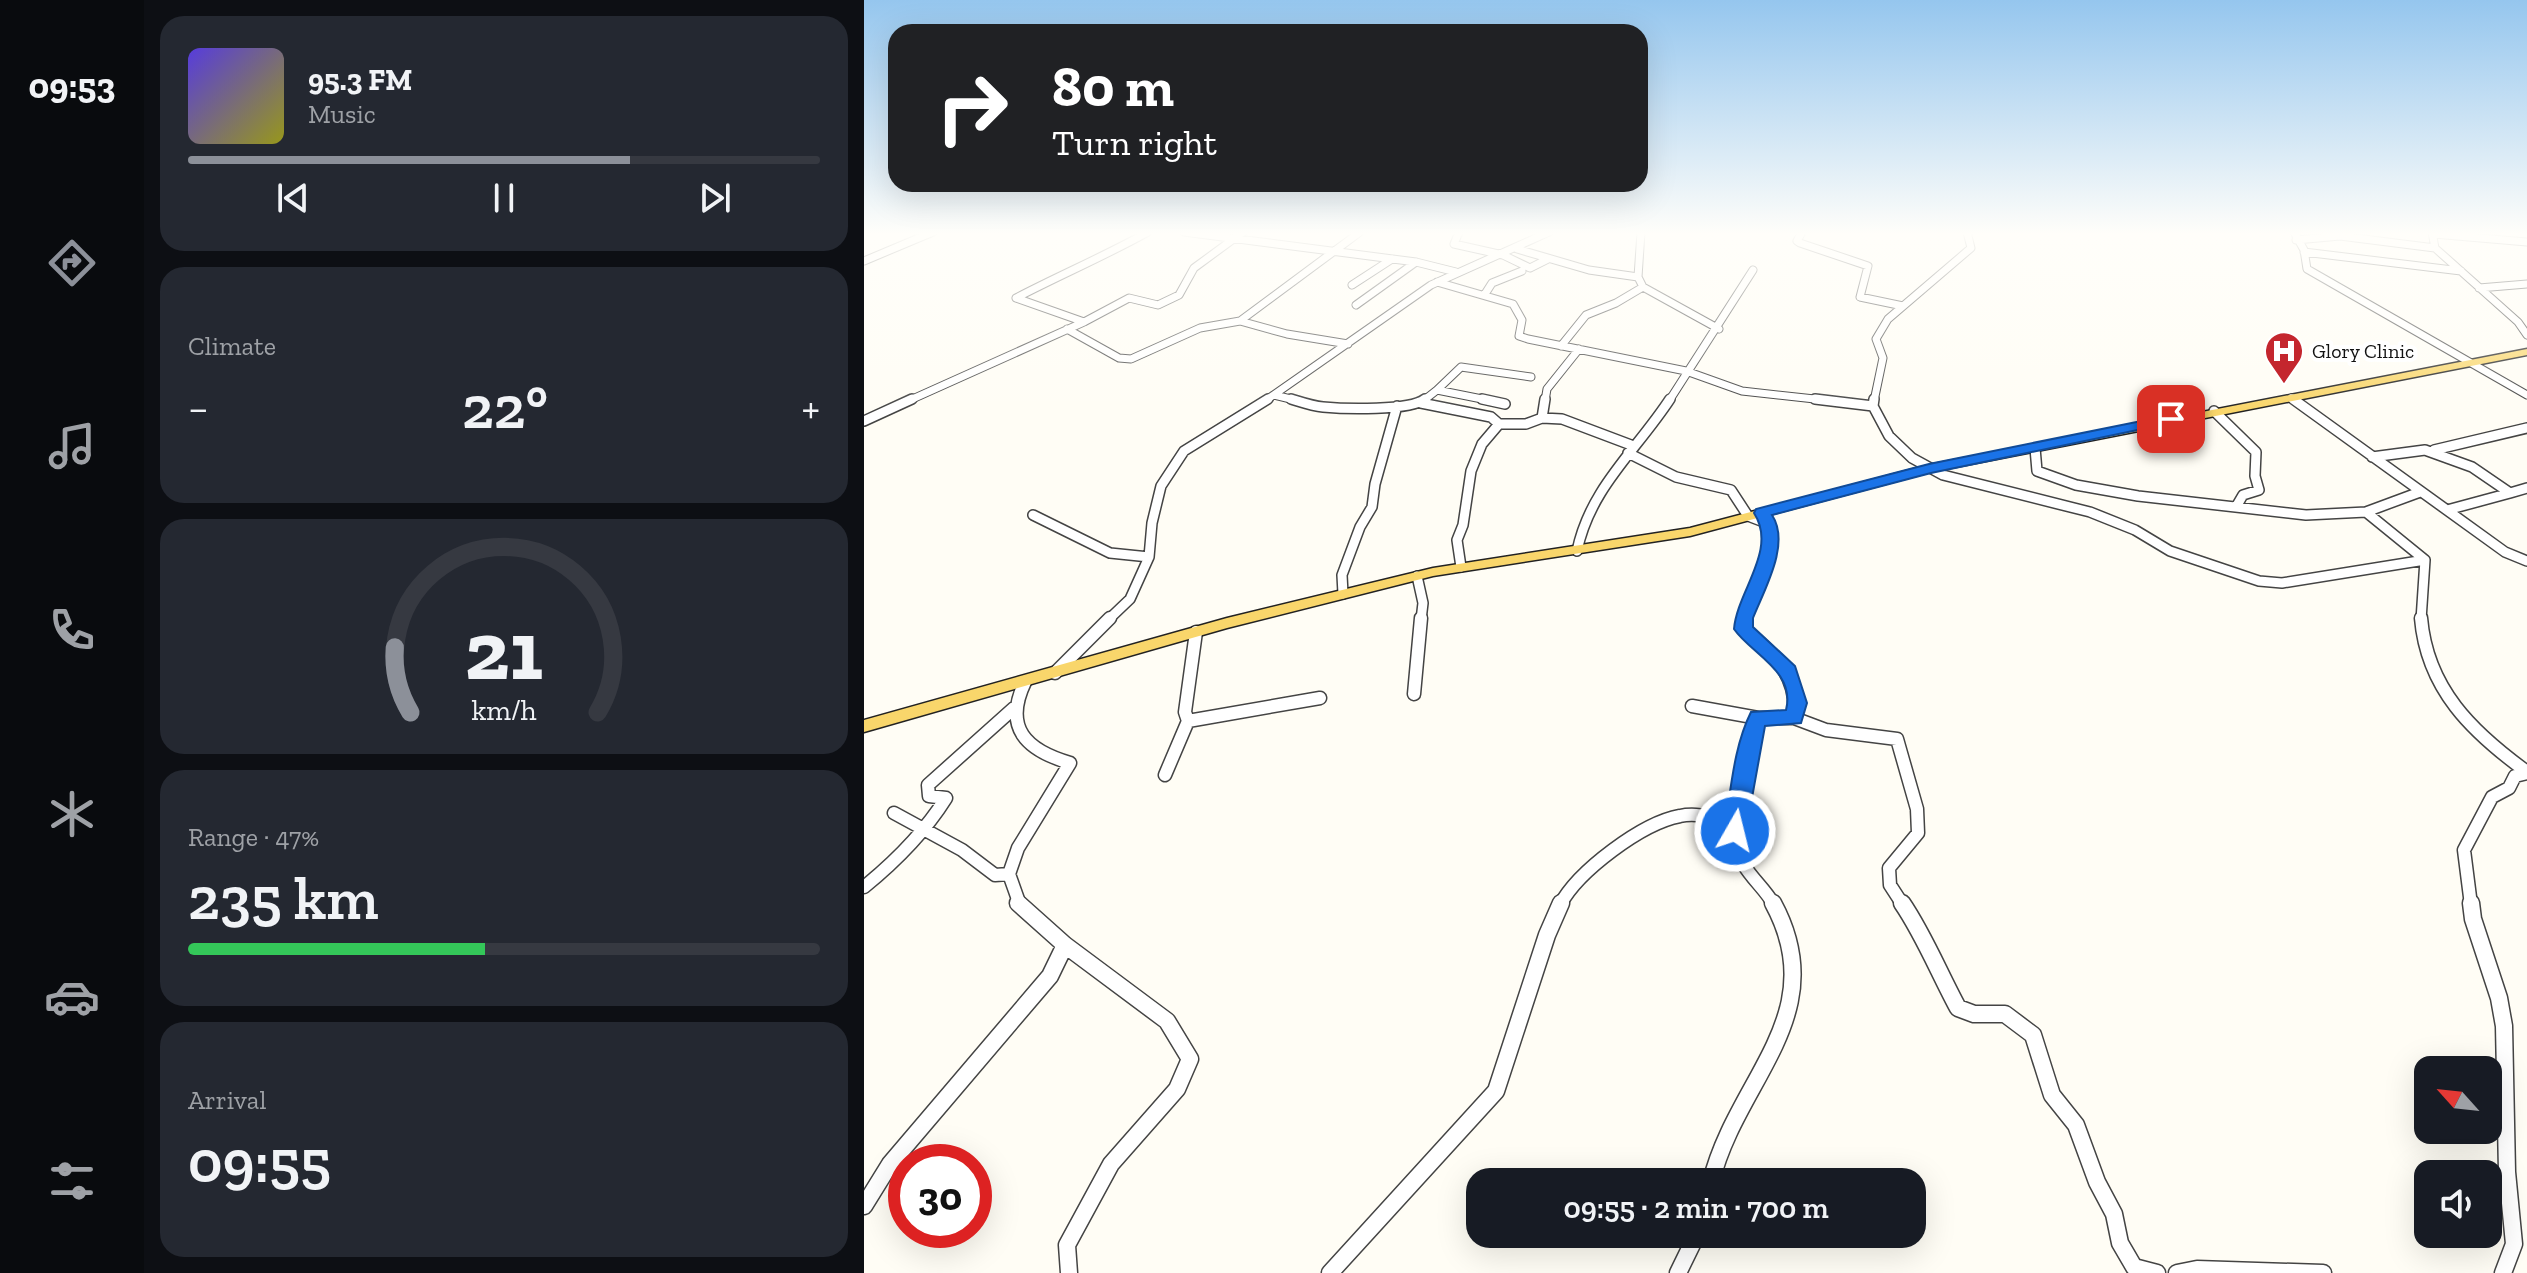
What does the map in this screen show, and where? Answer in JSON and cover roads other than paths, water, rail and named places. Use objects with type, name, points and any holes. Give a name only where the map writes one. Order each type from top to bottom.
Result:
[{"type":"main road","points":[[864,726],[1196,632],[1417,576],[1760,518],[1929,469],[2214,411],[2526,353]]},
{"type":"street","points":[[1028,291],[1016,298],[1084,322]]},
{"type":"street","points":[[864,421],[1084,322],[1129,298],[1154,306],[1181,291]]},
{"type":"street","points":[[1240,321],[1278,291]]},
{"type":"street","points":[[1356,305],[1375,291]]},
{"type":"street","points":[[1055,673],[1130,599],[1149,557],[1152,523],[1161,486],[1184,451],[1274,395],[1423,291]]},
{"type":"street","points":[[1475,291],[1513,304],[1522,320],[1519,336],[1686,371],[1742,391],[1873,406]]},
{"type":"street","points":[[1561,346],[1586,315],[1636,291]]},
{"type":"street","points":[[1650,291],[1719,329]]},
{"type":"street","points":[[1577,551],[1585,520],[1602,489],[1630,449],[1661,414],[1686,371],[1719,329],[1741,291]]},
{"type":"street","points":[[1861,291],[1860,297],[1903,306]]},
{"type":"street","points":[[1920,291],[1888,319],[1876,339],[1883,358],[1873,406],[1889,436],[1929,469],[2090,512],[2135,530],[2170,551],[2259,581],[2282,583],[2425,560]]},
{"type":"street","points":[[2346,291],[2527,395]]},
{"type":"street","points":[[2483,291],[2518,322],[2527,335]]},
{"type":"street","points":[[1067,329],[1119,358],[1131,359],[1200,328],[1240,321],[1287,334],[1348,344]]},
{"type":"street","points":[[1542,418],[1547,389],[1579,349]]},
{"type":"street","points":[[1421,403],[1461,367],[1531,377]]},
{"type":"street","points":[[1437,390],[1505,404]]},
{"type":"street","points":[[1274,395],[1321,407],[1421,403],[1491,417],[1499,424],[1526,424],[1542,418],[1562,419],[1630,449],[1676,477],[1731,490],[1760,518],[1765,566],[1744,618],[1743,629],[1786,666],[1797,703],[1794,718]]},
{"type":"street","points":[[2291,398],[2505,552],[2527,561]]},
{"type":"street","points":[[1343,594],[1342,575],[1360,527],[1372,507],[1375,484],[1397,406]]},
{"type":"street","points":[[2214,411],[2252,447],[2258,457],[2255,476],[2259,490],[2243,495],[2236,507]]},
{"type":"street","points":[[1461,567],[1457,540],[1463,525],[1471,471],[1482,444],[1499,424]]},
{"type":"street","points":[[2372,457],[2456,448],[2489,436],[2527,428]]},
{"type":"street","points":[[2035,448],[2037,471],[2052,477],[2119,493],[2303,515],[2348,517],[2420,492]]},
{"type":"street","points":[[2425,450],[2472,467],[2510,493]]},
{"type":"street","points":[[2447,510],[2527,488]]},
{"type":"street","points":[[2366,512],[2425,560]]},
{"type":"street","points":[[1033,515],[1110,553],[1149,557]]},
{"type":"street","points":[[2425,560],[2420,610],[2427,655],[2446,701],[2474,732],[2527,773]]},
{"type":"street","points":[[1414,694],[1423,603],[1417,576]]},
{"type":"street","points":[[1165,775],[1188,721],[1185,712],[1196,632]]},
{"type":"street","points":[[864,887],[897,860],[946,798],[929,796],[928,785],[1014,708],[1025,682]]},
{"type":"street","points":[[1188,721],[1320,698]]},
{"type":"street","points":[[1692,706],[1758,718],[1794,718],[1826,730],[1897,739],[1917,809],[1918,833],[1889,868],[1890,885],[1917,925],[1927,952],[1958,1008],[1974,1014],[2005,1014],[2033,1035],[2052,1095],[2076,1125],[2097,1182],[2114,1214],[2120,1243],[2134,1267],[2157,1273]]},
{"type":"street","points":[[1014,708],[1019,727],[1032,747],[1047,757],[1070,763],[1018,848],[1009,874],[1018,903],[1065,945],[1167,1021],[1190,1059],[1177,1089],[1111,1164],[1067,1245],[1069,1273]]},
{"type":"street","points":[[1713,1168],[1715,1155],[1789,1010],[1794,980],[1791,949],[1774,905],[1742,863],[1735,831],[1750,741],[1758,718]]},
{"type":"street","points":[[2503,1273],[2514,1244],[2507,1172],[2504,1026],[2473,919],[2464,850],[2492,797],[2509,788],[2515,776],[2527,773]]},
{"type":"street","points":[[894,813],[962,850],[995,875],[1009,874]]},
{"type":"street","points":[[1330,1273],[1496,1091],[1552,922],[1572,886],[1621,846],[1676,816],[1699,815],[1736,822]]},
{"type":"street","points":[[864,1206],[890,1164],[1050,976],[1065,945]]},
{"type":"street","points":[[1678,1273],[1690,1248]]},
{"type":"street","points":[[2177,1273],[2197,1269],[2323,1273]]},
{"type":"place","name":"Glory Clinic","points":[[2284,385]]}]
